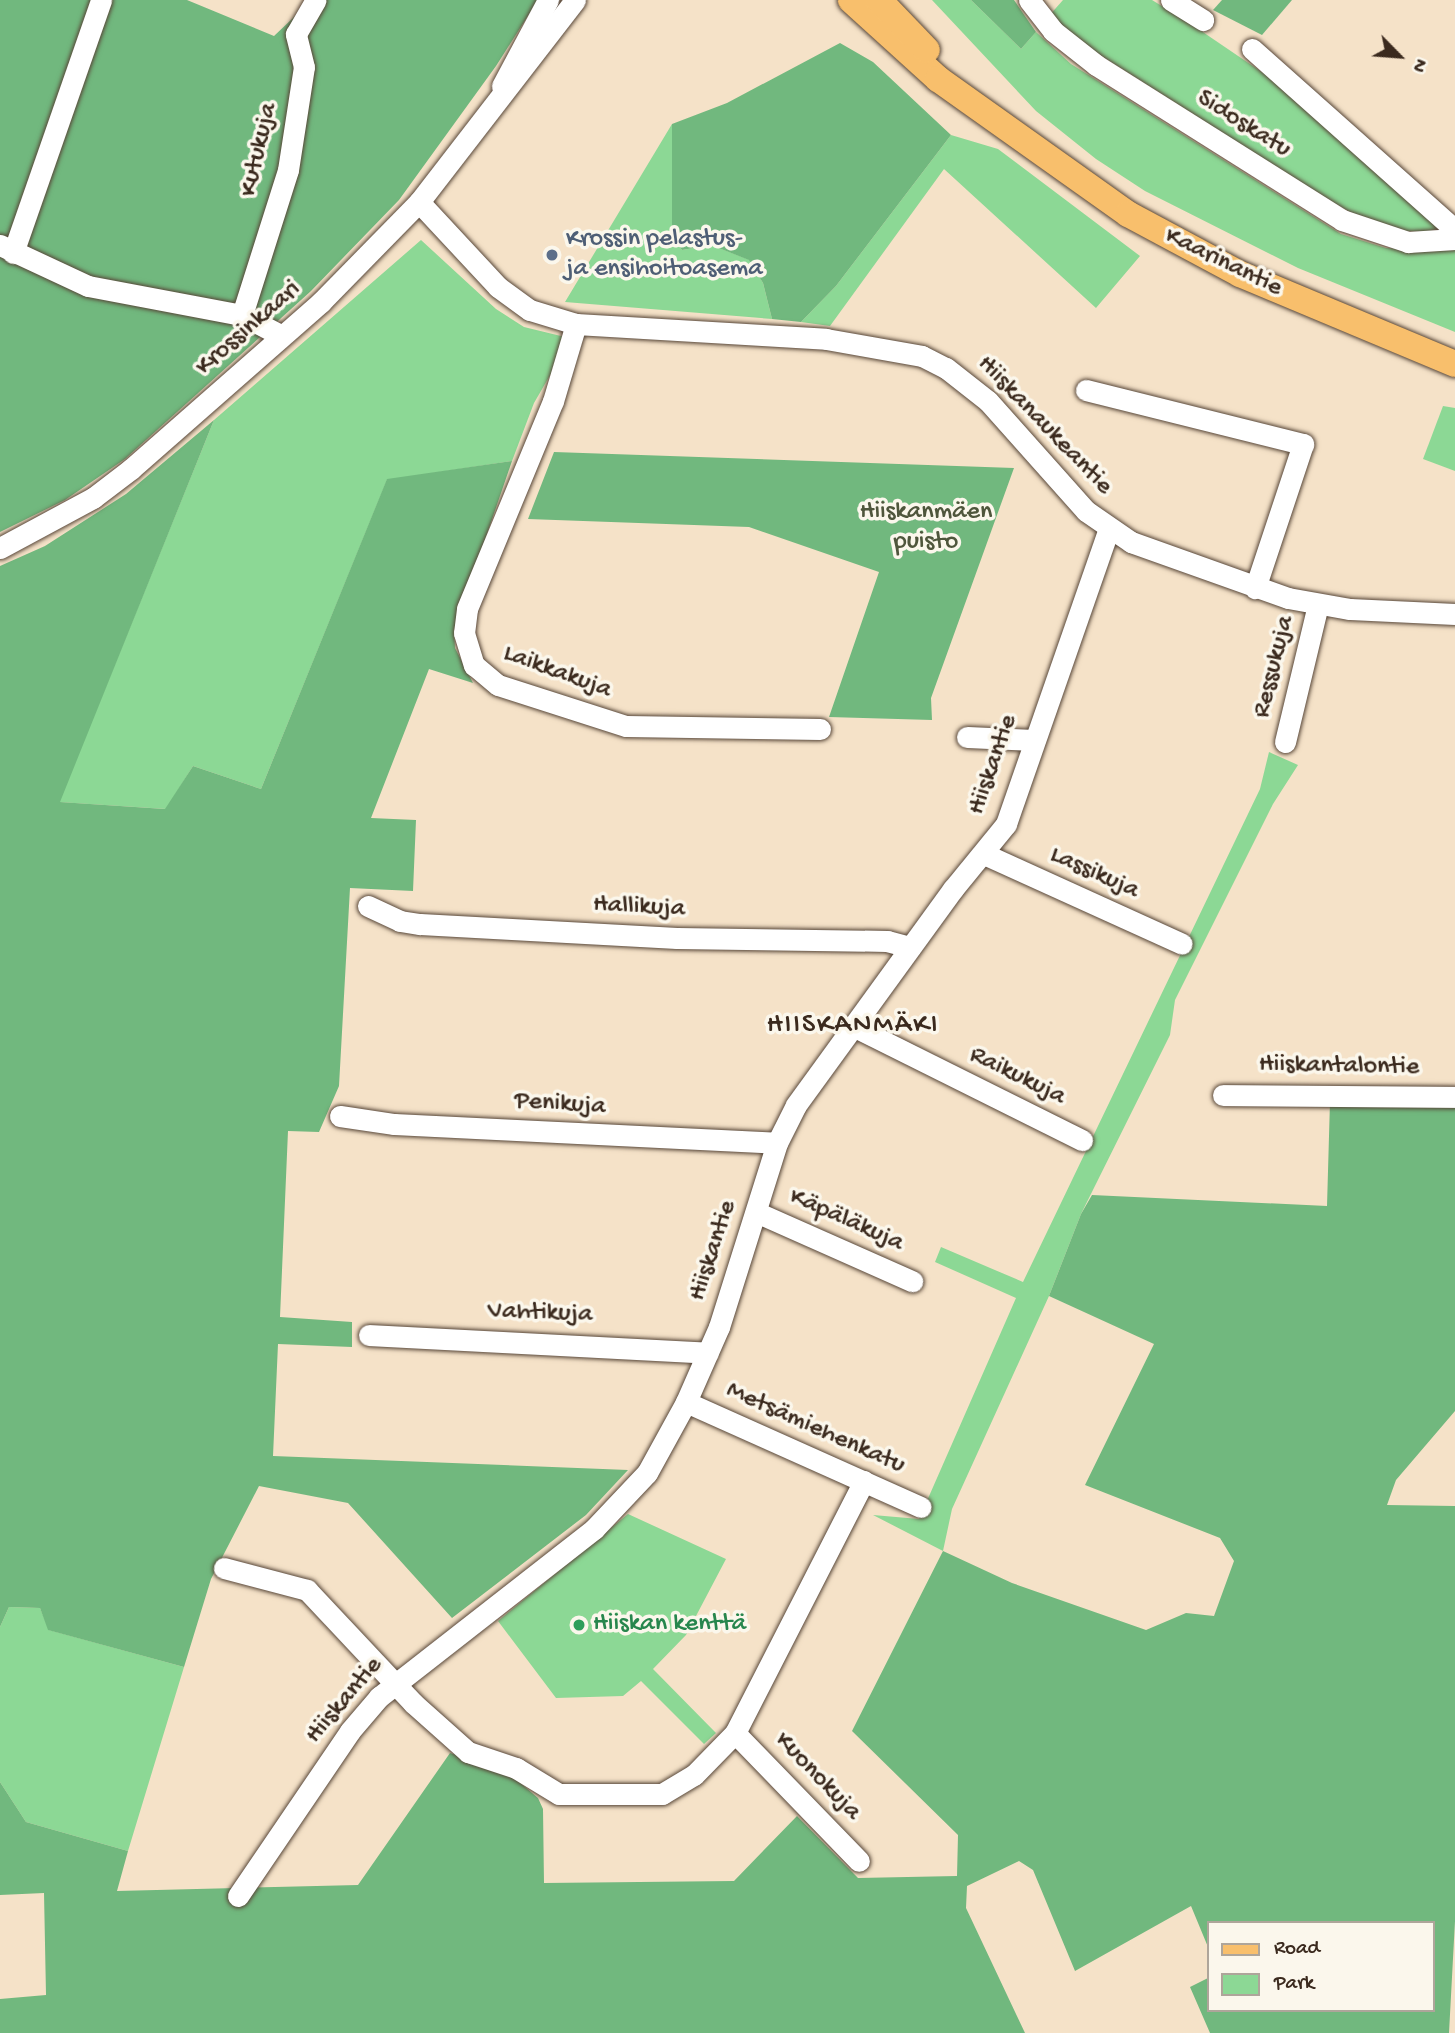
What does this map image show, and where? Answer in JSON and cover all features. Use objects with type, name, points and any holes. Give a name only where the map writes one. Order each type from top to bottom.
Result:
[{"type":"main road","name":"Kaarinantie","points":[[851,0],[938,79],[1097,193],[1174,240],[1348,322],[1455,364]]},
{"type":"main road","name":"Kaarinantie","points":[[879,0],[1007,130]]},
{"type":"street","points":[[101,0],[7,249],[55,274],[121,295],[242,315],[282,336]]},
{"type":"street","name":"Kutukuja","points":[[242,315],[288,170],[304,67],[296,34],[316,0]]},
{"type":"street","name":"Krossinkaari","points":[[493,104],[548,0]]},
{"type":"street","name":"Krossinkaari","points":[[0,548],[93,498],[282,336],[419,202],[493,104],[528,67],[575,0]]},
{"type":"street","name":"Sidoskatu","points":[[1029,0],[1053,31],[1084,57],[1332,214],[1408,242],[1455,239]]},
{"type":"street","points":[[1171,0],[1203,20]]},
{"type":"street","points":[[1252,49],[1455,230]]},
{"type":"street","name":"Hiiskanaukeantie","points":[[419,202],[514,300],[576,324],[825,339],[922,356],[946,368],[988,401],[1067,492],[1109,529],[1255,588],[1318,605],[1455,614]]},
{"type":"street","name":"Laikkakuja","points":[[576,324],[553,401],[467,609],[464,633],[474,666],[498,685],[625,726],[820,729]]},
{"type":"street","points":[[1086,390],[1303,444],[1255,588]]},
{"type":"street","name":"Hiiskantie","points":[[239,1896],[350,1731],[394,1683],[614,1512],[647,1473],[686,1402],[708,1353],[777,1143],[802,1097],[910,947],[984,854],[1014,807],[1034,740],[1109,529]]},
{"type":"street","name":"Ressukuja","points":[[1286,742],[1318,605]]},
{"type":"street","points":[[967,737],[1034,740]]},
{"type":"street","name":"Lassikuja","points":[[984,854],[1182,944]]},
{"type":"street","name":"Hallikuja","points":[[368,906],[400,921],[420,924],[677,938],[887,941],[910,947]]},
{"type":"street","name":"Raikukuja","points":[[853,1026],[1082,1140]]},
{"type":"street","name":"Hiiskantalontie","points":[[1223,1095],[1455,1097]]},
{"type":"street","name":"Penikuja","points":[[340,1116],[394,1124],[777,1143]]},
{"type":"street","name":"Käpäläkuja","points":[[756,1212],[912,1281]]},
{"type":"street","name":"Vahtikuja","points":[[369,1335],[708,1353]]},
{"type":"street","name":"Metsämiehenkatu","points":[[686,1402],[921,1507]]},
{"type":"street","points":[[224,1568],[307,1590],[394,1683],[468,1752],[516,1768],[549,1791],[569,1796],[651,1795],[673,1790],[735,1733],[864,1481]]},
{"type":"street","name":"Kuonokuja","points":[[735,1733],[859,1861]]},
{"type":"green space","points":[[0,0],[187,0],[274,36],[312,0],[538,0],[496,66],[399,200],[311,291],[125,459],[65,500],[0,532]]},
{"type":"green space","points":[[932,0],[971,0],[1021,49],[1036,32],[1071,64],[1341,234],[1386,248],[1455,250],[1455,332],[1298,268],[1145,191],[1096,159],[1036,111]]},
{"type":"green space","points":[[971,0],[1014,0],[1036,32],[1021,49]]},
{"type":"green space","points":[[1063,0],[1152,0],[1278,83],[1440,227],[1429,232],[1406,231],[1365,220],[1323,197],[1086,46],[1048,17]]},
{"type":"green space","points":[[1222,0],[1292,0],[1262,35],[1213,10]]},
{"type":"green space","points":[[840,43],[873,62],[951,135],[836,286],[801,322],[772,319],[763,283],[749,260],[711,245],[682,250],[672,236],[672,124],[727,103]]},
{"type":"green space","points":[[672,124],[672,236],[682,250],[711,245],[750,260],[763,283],[772,319],[565,302]]},
{"type":"green space","points":[[951,135],[998,149],[1140,256],[1096,308],[944,169],[830,326],[801,322],[836,286]]},
{"type":"green space","points":[[421,240],[496,309],[524,327],[565,337],[560,358],[534,403],[512,461],[387,480],[261,789],[193,766],[166,809],[59,802],[214,420]]},
{"type":"green space","points":[[1443,406],[1455,408],[1455,471],[1423,459]]},
{"type":"green space","points":[[214,420],[60,802],[165,809],[193,766],[261,789],[387,479],[512,461],[454,630],[455,648],[473,683],[429,669],[371,818],[416,820],[413,891],[350,888],[339,1086],[319,1132],[288,1131],[280,1317],[352,1322],[352,1347],[278,1344],[273,1456],[628,1470],[586,1515],[452,1618],[348,1503],[259,1486],[211,1579],[184,1667],[48,1630],[40,1608],[9,1607],[0,1627],[0,566],[45,546],[126,494]]},
{"type":"green space","name":"Hiiskanmäen puisto","points":[[554,452],[1014,468],[931,698],[932,720],[829,717],[879,572],[749,527],[528,519]]},
{"type":"green space","points":[[1269,752],[1298,765],[1273,804],[1175,1000],[1170,1035],[1081,1214],[1049,1296],[952,1509],[943,1551],[873,1515],[919,1519],[1016,1298],[935,1262],[941,1247],[1023,1282],[1260,789]]},
{"type":"green space","points":[[1330,1101],[1455,1104],[1455,1411],[1396,1480],[1387,1505],[1455,1506],[1455,1921],[1449,2033],[1210,2033],[1190,1987],[1206,1979],[1206,2012],[1434,2012],[1434,1921],[1206,1921],[1206,1942],[1191,1906],[1075,1971],[1033,1870],[1019,1861],[967,1886],[966,1908],[1025,2033],[0,2033],[0,1999],[46,1995],[44,1893],[0,1895],[0,1782],[26,1822],[128,1851],[117,1891],[358,1885],[450,1753],[505,1770],[538,1798],[543,1809],[544,1883],[734,1881],[797,1816],[858,1878],[957,1876],[958,1835],[852,1731],[943,1551],[1012,1583],[1146,1630],[1186,1613],[1214,1616],[1234,1561],[1220,1538],[1085,1485],[1154,1344],[1049,1296],[1081,1214],[1092,1195],[1327,1206]]},
{"type":"green space","points":[[628,1514],[726,1559],[686,1635],[653,1669],[716,1733],[704,1744],[641,1681],[623,1696],[556,1698],[498,1621]]},
{"type":"green space","points":[[9,1607],[40,1608],[49,1630],[184,1667],[128,1851],[26,1822],[0,1782],[0,1627]]},
{"type":"place","name":"Krossin pelastus- ja ensihoitoasema","points":[[552,255]]},
{"type":"place","name":"Hiiskan kenttä","points":[[579,1625]]},
{"type":"district","name":"HIISKANMÄKI","points":[[853,1026]]}]
